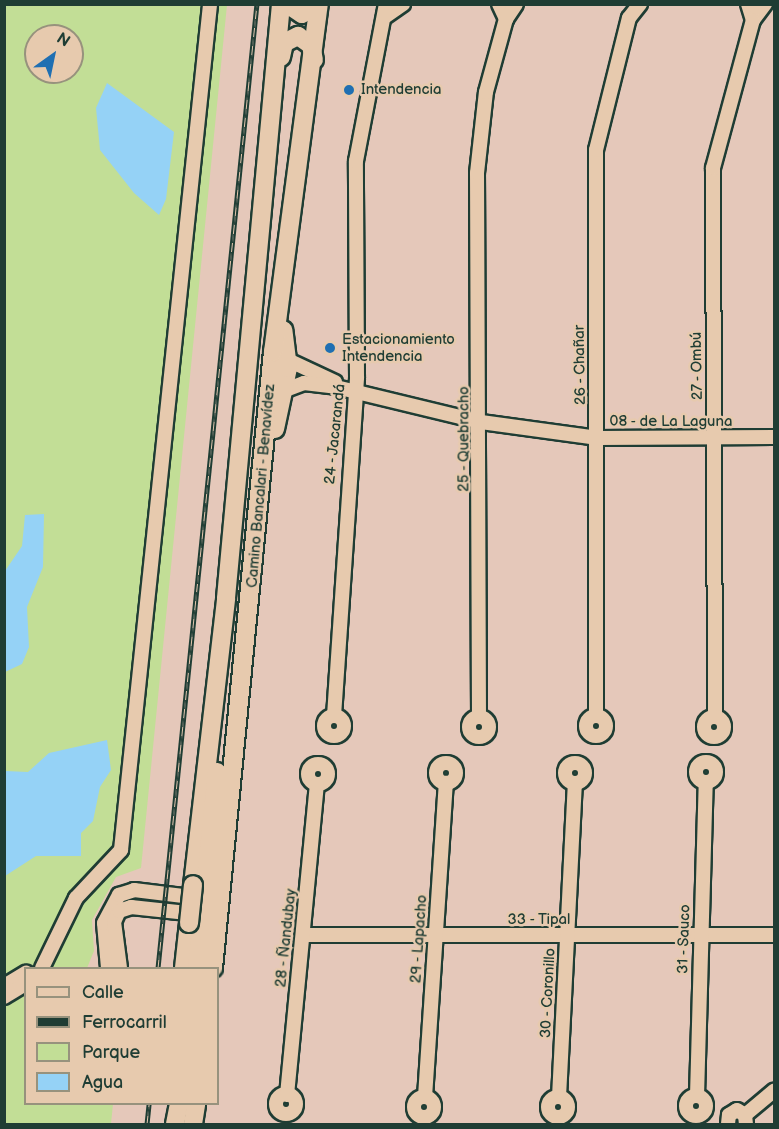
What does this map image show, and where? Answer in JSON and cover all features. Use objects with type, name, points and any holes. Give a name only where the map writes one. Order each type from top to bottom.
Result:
[{"type":"main road","name":"Camino Bancalari - Benavídez","points":[[184,967],[198,905],[218,666],[266,183],[281,4]]},
{"type":"main road","points":[[288,4],[302,14],[312,4]]},
{"type":"main road","name":"Camino Bancalari - Benavídez","points":[[213,967],[261,505],[280,288],[315,62],[319,4]]},
{"type":"main road","points":[[266,183],[284,43],[303,37],[315,62]]},
{"type":"main road","points":[[261,505],[288,360],[280,288]]},
{"type":"main road","points":[[197,967],[198,905],[249,614]]},
{"type":"main road","points":[[216,807],[218,666]]},
{"type":"main road","points":[[168,1125],[170,1105]]},
{"type":"main road","points":[[175,1125],[179,1105]]},
{"type":"main road","points":[[183,1125],[186,1105]]},
{"type":"main road","points":[[193,1125],[196,1105]]},
{"type":"street","points":[[43,967],[76,898],[121,850],[210,4]]},
{"type":"street","points":[[386,10],[403,4]]},
{"type":"street","points":[[499,4],[506,19]]},
{"type":"street","name":"25 - Quebracho","points":[[479,717],[481,422],[478,162],[486,92],[506,19],[516,4]]},
{"type":"street","points":[[626,11],[640,4]]},
{"type":"street","points":[[748,4],[753,20]]},
{"type":"street","points":[[753,20],[765,4]]},
{"type":"street","name":"24 - Jacarandá","points":[[334,716],[356,391],[356,161],[364,101],[386,10]]},
{"type":"street","name":"26 - Chañar","points":[[596,716],[598,438],[596,150],[626,11]]},
{"type":"street","name":"27 - Ombú","points":[[715,717],[714,155],[753,20]]},
{"type":"street","name":"08 - de La Laguna","points":[[288,360],[356,391]]},
{"type":"street","name":"08 - de La Laguna","points":[[283,391],[304,383],[356,391],[481,422],[598,438],[774,437]]},
{"type":"street","name":"31 - Sauco","points":[[697,1096],[706,782]]},
{"type":"street","name":"29 - Lapacho","points":[[425,1097],[446,783]]},
{"type":"street","name":"30 - Coronillo","points":[[559,1097],[575,783]]},
{"type":"street","name":"28 - Ñandubay","points":[[287,1095],[317,784]]},
{"type":"street","points":[[108,967],[104,922],[119,895],[134,890],[198,905]]},
{"type":"street","points":[[120,967],[114,922],[119,911],[131,907],[198,905]]},
{"type":"street","name":"33 - Tipal","points":[[304,935],[567,937],[774,935]]},
{"type":"street","points":[[4,986],[24,974]]},
{"type":"street","points":[[4,997],[24,985]]},
{"type":"street","points":[[728,1124],[731,1112],[746,1120],[774,1091]]},
{"type":"green space","points":[[5,5],[227,5],[141,868],[116,877],[92,920],[94,951],[87,967],[24,967],[24,1105],[113,1105],[111,1124],[5,1124]]},
{"type":"water","points":[[107,83],[174,132],[166,199],[159,215],[134,193],[100,150],[96,108]]},
{"type":"water","points":[[44,514],[43,567],[27,607],[29,647],[22,664],[5,672],[5,571],[22,546],[25,515]]},
{"type":"water","points":[[107,740],[111,770],[100,787],[93,821],[81,833],[81,856],[36,856],[5,876],[5,771],[28,772],[49,753]]},
{"type":"railway","points":[[158,967],[257,4]]},
{"type":"railway","points":[[147,1124],[149,1105]]},
{"type":"place","name":"Intendencia","points":[[349,90]]},
{"type":"place","name":"Estacionamiento Intendencia","points":[[330,348]]}]
